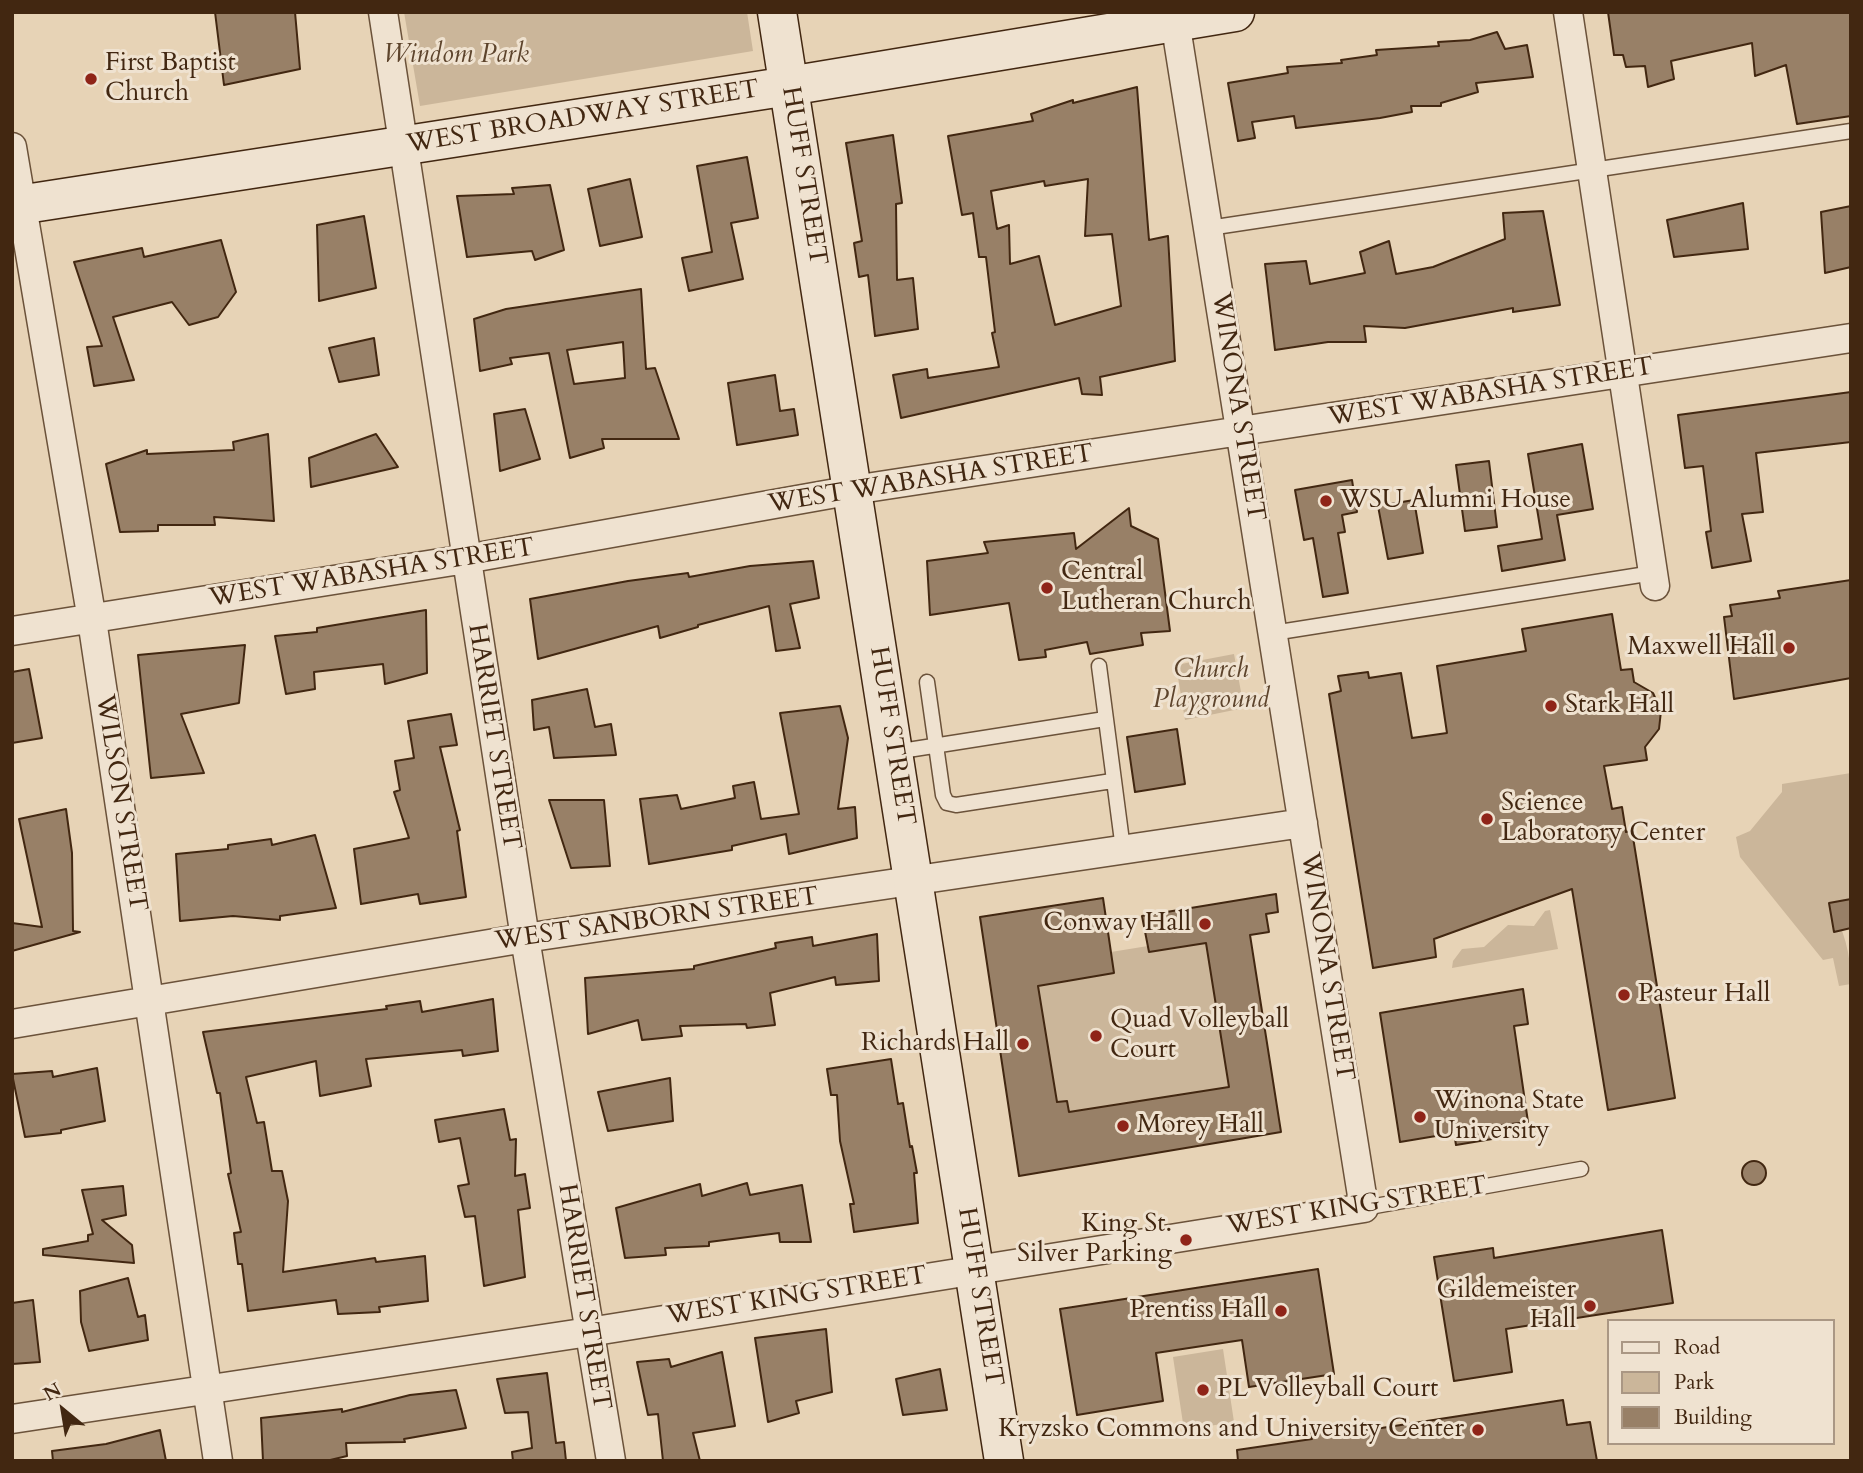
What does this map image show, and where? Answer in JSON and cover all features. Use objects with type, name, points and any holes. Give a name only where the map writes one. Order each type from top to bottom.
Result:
[{"type":"main road","name":"HUFF STREET","points":[[777,12],[1004,1461]]},
{"type":"main road","name":"WEST BROADWAY STREET","points":[[17,205],[789,86],[1235,12]]},
{"type":"street","name":"HARRIET STREET","points":[[383,12],[525,938],[611,1461]]},
{"type":"street","points":[[1568,12],[1654,580]]},
{"type":"street","name":"WINONA STREET","points":[[1175,21],[1364,1208]]},
{"type":"street","name":"WILSON STREET","points":[[12,147],[17,205],[92,620],[218,1461]]},
{"type":"street","name":"WEST WABASHA STREET","points":[[12,631],[466,559],[853,491],[1851,338]]},
{"type":"street","name":"WEST SANBORN STREET","points":[[12,1024],[525,938],[1303,823]]},
{"type":"street","name":"WEST KING STREET","points":[[12,1419],[589,1332],[974,1268],[1364,1208]]},
{"type":"lane","points":[[1209,228],[1851,131]]},
{"type":"lane","points":[[1273,633],[1654,580]]},
{"type":"lane","points":[[1099,666],[1123,849]]},
{"type":"lane","points":[[927,682],[943,795],[947,803],[956,805],[1112,781]]},
{"type":"lane","points":[[894,752],[1105,719]]},
{"type":"lane","name":"WEST KING STREET","points":[[1364,1208],[1581,1169]]},
{"type":"green space","name":"Windom Park","points":[[404,12],[747,12],[753,51],[420,106]]},
{"type":"green space","name":"Church Playground","points":[[1234,654],[1244,708],[1185,720],[1176,665]]},
{"type":"green space","points":[[1851,773],[1851,899],[1829,903],[1843,932],[1850,962],[1851,984],[1839,986],[1833,958],[1823,960],[1740,857],[1736,837],[1750,831],[1782,792],[1782,784]]},
{"type":"green space","points":[[1550,910],[1558,949],[1452,968],[1453,961],[1462,949],[1484,947],[1508,925],[1534,926],[1545,911]]},
{"type":"green space","points":[[1206,943],[1229,1087],[1069,1112],[1067,1101],[1057,1102],[1038,985],[1114,973],[1111,952],[1148,946],[1149,952]]},
{"type":"green space","name":"PL Volleyball Court","points":[[1223,1349],[1234,1422],[1184,1430],[1173,1357]]},
{"type":"building","points":[[215,12],[295,12],[300,69],[224,85]]},
{"type":"building","points":[[1608,12],[1851,12],[1851,116],[1797,124],[1786,65],[1755,76],[1752,43],[1671,61],[1674,79],[1648,87],[1645,66],[1626,67],[1623,55],[1614,55]]},
{"type":"building","points":[[1497,32],[1505,49],[1527,45],[1533,77],[1476,83],[1478,92],[1441,103],[1441,106],[1411,106],[1412,112],[1380,118],[1296,128],[1294,116],[1252,122],[1255,138],[1238,141],[1228,83],[1288,73],[1287,67],[1342,63],[1341,60],[1377,55],[1376,50],[1439,46],[1438,42],[1470,40]]},
{"type":"building","points":[[1137,87],[1149,240],[1168,236],[1175,361],[1100,377],[1102,395],[1082,394],[1079,378],[901,418],[893,375],[927,369],[928,378],[999,367],[992,333],[995,332],[986,257],[979,257],[973,213],[962,215],[948,136],[1033,121],[1031,114],[1073,100],[1073,103]],"holes":[[[1088,179],[1085,236],[1112,234],[1121,306],[1055,325],[1039,256],[1010,264],[1009,225],[997,229],[991,191],[1044,181],[1045,186]]]},
{"type":"building","points":[[893,135],[902,203],[896,204],[897,280],[913,278],[918,329],[875,336],[868,275],[859,277],[854,243],[862,241],[846,143]]},
{"type":"building","points":[[747,157],[758,218],[731,223],[743,279],[689,291],[682,258],[712,252],[697,166]]},
{"type":"building","points":[[630,179],[642,237],[600,246],[588,189]]},
{"type":"building","points":[[550,185],[564,250],[535,260],[532,251],[467,257],[457,196],[514,194],[512,188]]},
{"type":"building","points":[[1743,203],[1748,249],[1674,257],[1667,220]]},
{"type":"building","points":[[1851,206],[1851,267],[1825,273],[1821,212]]},
{"type":"building","points":[[1543,211],[1560,305],[1513,312],[1513,308],[1405,328],[1364,326],[1366,342],[1328,342],[1275,350],[1265,264],[1306,261],[1310,284],[1365,273],[1360,252],[1389,241],[1396,274],[1433,267],[1505,239],[1503,213]]},
{"type":"building","points":[[364,216],[376,288],[319,301],[317,225]]},
{"type":"building","points":[[221,240],[236,292],[218,317],[189,325],[172,302],[113,317],[134,380],[94,386],[87,347],[102,346],[74,262],[142,248],[144,257]]},
{"type":"building","points":[[641,289],[646,369],[655,368],[679,439],[602,439],[604,448],[570,458],[549,353],[510,358],[512,364],[480,371],[474,319],[506,309]],"holes":[[[623,342],[625,378],[574,384],[567,350]]]},
{"type":"building","points":[[374,338],[379,375],[339,382],[329,348]]},
{"type":"building","points":[[775,375],[780,411],[794,409],[798,435],[737,445],[728,383]]},
{"type":"building","points":[[1851,392],[1851,442],[1756,453],[1763,512],[1742,514],[1751,561],[1712,568],[1706,532],[1711,531],[1703,466],[1685,468],[1678,415]]},
{"type":"building","points":[[525,409],[540,459],[500,471],[494,414]]},
{"type":"building","points":[[268,434],[274,521],[214,517],[215,525],[158,525],[158,531],[120,532],[106,464],[147,450],[147,454],[234,450],[233,442]]},
{"type":"building","points":[[376,434],[398,467],[311,487],[309,458]]},
{"type":"building","points":[[1582,444],[1593,509],[1557,515],[1565,560],[1502,571],[1498,546],[1542,539],[1528,454]]},
{"type":"building","points":[[1489,461],[1497,527],[1465,531],[1456,465]]},
{"type":"building","name":"WSU Alumni House","points":[[1352,480],[1357,512],[1342,515],[1345,532],[1338,533],[1348,593],[1323,597],[1313,538],[1304,540],[1295,490]]},
{"type":"building","points":[[1414,500],[1423,553],[1388,559],[1378,506]]},
{"type":"building","name":"Central Lutheran Church","points":[[1129,508],[1131,526],[1158,539],[1170,631],[1141,633],[1143,645],[1090,654],[1087,642],[1045,650],[1046,657],[1019,660],[1009,603],[930,615],[927,561],[988,553],[984,542],[1074,533],[1076,549]]},
{"type":"building","points":[[813,561],[819,598],[790,604],[800,648],[776,651],[769,606],[660,638],[658,626],[538,659],[530,599],[628,581],[688,573],[689,577],[750,566]]},
{"type":"building","name":"Maxwell Hall","points":[[1851,580],[1851,678],[1734,699],[1724,617],[1732,616],[1730,605],[1780,598],[1778,591]]},
{"type":"building","points":[[426,610],[427,673],[385,684],[383,664],[314,672],[315,689],[286,694],[275,636],[317,632],[317,628]]},
{"type":"building","points":[[1612,614],[1621,670],[1632,669],[1634,682],[1653,693],[1661,711],[1659,729],[1645,747],[1647,760],[1604,766],[1612,809],[1622,807],[1626,832],[1632,831],[1675,1098],[1608,1110],[1572,889],[1434,939],[1436,957],[1373,968],[1329,694],[1341,691],[1338,676],[1368,672],[1369,678],[1401,673],[1412,738],[1447,733],[1437,666],[1526,651],[1522,629]]},
{"type":"building","points":[[245,645],[239,703],[181,714],[204,773],[151,778],[138,655]]},
{"type":"building","points":[[29,669],[42,738],[12,743],[12,672]]},
{"type":"building","points":[[587,689],[595,727],[611,724],[616,755],[554,758],[549,727],[534,730],[532,700]]},
{"type":"building","points":[[840,706],[848,738],[838,809],[855,807],[857,838],[789,854],[786,834],[732,846],[732,850],[649,864],[640,799],[677,795],[681,809],[735,798],[733,786],[754,782],[761,819],[799,814],[780,713]]},
{"type":"building","points":[[451,714],[457,745],[440,747],[460,830],[457,831],[466,897],[420,904],[418,894],[361,904],[354,849],[409,838],[394,792],[400,790],[395,761],[414,758],[408,721]]},
{"type":"building","points":[[1177,729],[1185,784],[1135,792],[1127,737]]},
{"type":"building","points":[[549,800],[604,800],[610,866],[571,868]]},
{"type":"building","points":[[66,809],[72,853],[73,931],[80,932],[12,951],[12,923],[42,927],[19,819]]},
{"type":"building","points":[[315,835],[336,908],[280,916],[280,920],[233,916],[180,921],[176,854],[228,849],[228,845],[271,839],[272,845]]},
{"type":"building","points":[[1276,894],[1278,912],[1266,914],[1269,932],[1250,935],[1281,1132],[1019,1176],[980,917],[1103,898],[1114,973],[1038,986],[1057,1102],[1067,1101],[1069,1112],[1229,1087],[1206,943],[1149,952],[1142,916]]},
{"type":"building","points":[[1851,899],[1851,928],[1834,932],[1829,903]]},
{"type":"building","points":[[877,934],[879,981],[836,985],[835,977],[770,993],[775,1025],[747,1028],[746,1024],[680,1026],[682,1036],[642,1040],[638,1020],[588,1034],[585,978],[694,969],[694,966],[776,948],[775,943],[812,937],[813,946]]},
{"type":"building","points":[[1523,989],[1528,1024],[1514,1026],[1528,1122],[1502,1125],[1504,1137],[1456,1145],[1454,1133],[1400,1142],[1380,1013]]},
{"type":"building","points":[[493,999],[498,1051],[463,1056],[462,1050],[366,1059],[371,1086],[320,1096],[316,1061],[246,1077],[257,1123],[264,1122],[272,1171],[282,1171],[288,1201],[283,1272],[375,1258],[376,1262],[425,1256],[428,1301],[379,1307],[380,1312],[338,1314],[336,1300],[248,1311],[242,1264],[238,1264],[234,1233],[241,1232],[228,1174],[231,1173],[220,1093],[217,1093],[203,1032],[387,1009],[386,1006],[420,1001],[422,1012]]},
{"type":"building","points":[[891,1059],[898,1104],[903,1103],[917,1173],[914,1173],[918,1223],[854,1232],[850,1204],[854,1204],[840,1141],[837,1095],[831,1095],[827,1069]]},
{"type":"building","points":[[97,1068],[105,1121],[61,1130],[61,1133],[25,1137],[12,1074],[52,1071],[53,1077]]},
{"type":"building","points":[[670,1078],[673,1121],[608,1131],[598,1092]]},
{"type":"building","points":[[504,1109],[510,1140],[516,1139],[515,1176],[525,1174],[530,1208],[518,1210],[525,1277],[484,1286],[475,1216],[465,1217],[458,1186],[469,1184],[460,1138],[439,1142],[435,1120]]},
{"type":"building","points":[[1754,1161],[1762,1165],[1766,1173],[1762,1181],[1754,1185],[1746,1181],[1742,1173],[1746,1165]]},
{"type":"building","points":[[747,1183],[750,1195],[802,1185],[811,1242],[780,1242],[779,1233],[709,1242],[709,1246],[665,1248],[666,1255],[625,1258],[616,1208],[700,1184],[702,1196]]},
{"type":"building","points":[[123,1186],[126,1215],[102,1220],[132,1245],[134,1263],[43,1255],[43,1249],[88,1241],[88,1235],[93,1234],[82,1190]]},
{"type":"building","name":"Gildemeister Hall","points":[[1662,1230],[1673,1303],[1506,1329],[1512,1372],[1454,1381],[1434,1257],[1493,1248],[1494,1258]]},
{"type":"building","points":[[1318,1269],[1334,1374],[1249,1387],[1242,1340],[1156,1353],[1163,1401],[1077,1415],[1060,1309]]},
{"type":"building","points":[[128,1278],[138,1317],[145,1315],[148,1340],[89,1351],[81,1322],[80,1291]]},
{"type":"building","points":[[33,1300],[40,1362],[12,1364],[12,1303]]},
{"type":"building","points":[[826,1329],[832,1392],[796,1401],[799,1413],[768,1422],[755,1338]]},
{"type":"building","points":[[722,1352],[735,1426],[693,1433],[700,1461],[663,1461],[658,1414],[648,1415],[637,1362],[669,1359],[671,1367]]},
{"type":"building","points":[[940,1369],[947,1410],[903,1415],[896,1379]]},
{"type":"building","points":[[547,1373],[556,1443],[564,1442],[566,1461],[513,1461],[512,1452],[532,1448],[528,1412],[505,1413],[497,1379]]},
{"type":"building","points":[[456,1390],[466,1428],[404,1439],[405,1442],[346,1443],[347,1456],[326,1461],[263,1461],[261,1418],[342,1409],[342,1412],[410,1395]]},
{"type":"building","name":"Kryzsko Commons and University Center","points":[[1563,1400],[1567,1425],[1590,1422],[1597,1461],[1238,1461],[1237,1450],[1312,1439],[1311,1432],[1334,1428],[1336,1435]]},
{"type":"building","points":[[160,1430],[166,1461],[53,1461],[52,1451],[106,1444]]},
{"type":"place","name":"First Baptist Church","points":[[91,79]]},
{"type":"place","name":"WSU Alumni House","points":[[1326,501]]},
{"type":"place","name":"Central Lutheran Church","points":[[1047,588]]},
{"type":"place","name":"Maxwell Hall","points":[[1789,648]]},
{"type":"place","name":"Stark Hall","points":[[1551,706]]},
{"type":"place","name":"Science Laboratory Center","points":[[1487,819]]},
{"type":"place","name":"Conway Hall","points":[[1205,924]]},
{"type":"place","name":"Pasteur Hall","points":[[1624,995]]},
{"type":"place","name":"Quad Volleyball Court","points":[[1096,1036]]},
{"type":"place","name":"Richards Hall","points":[[1023,1044]]},
{"type":"place","name":"Winona State University","points":[[1420,1117]]},
{"type":"place","name":"Morey Hall","points":[[1123,1126]]},
{"type":"place","name":"King St. Silver Parking","points":[[1186,1240]]},
{"type":"place","name":"Gildemeister Hall","points":[[1590,1306]]},
{"type":"place","name":"Prentiss Hall","points":[[1281,1311]]},
{"type":"place","name":"PL Volleyball Court","points":[[1203,1390]]},
{"type":"place","name":"Kryzsko Commons and University Center","points":[[1478,1430]]}]
